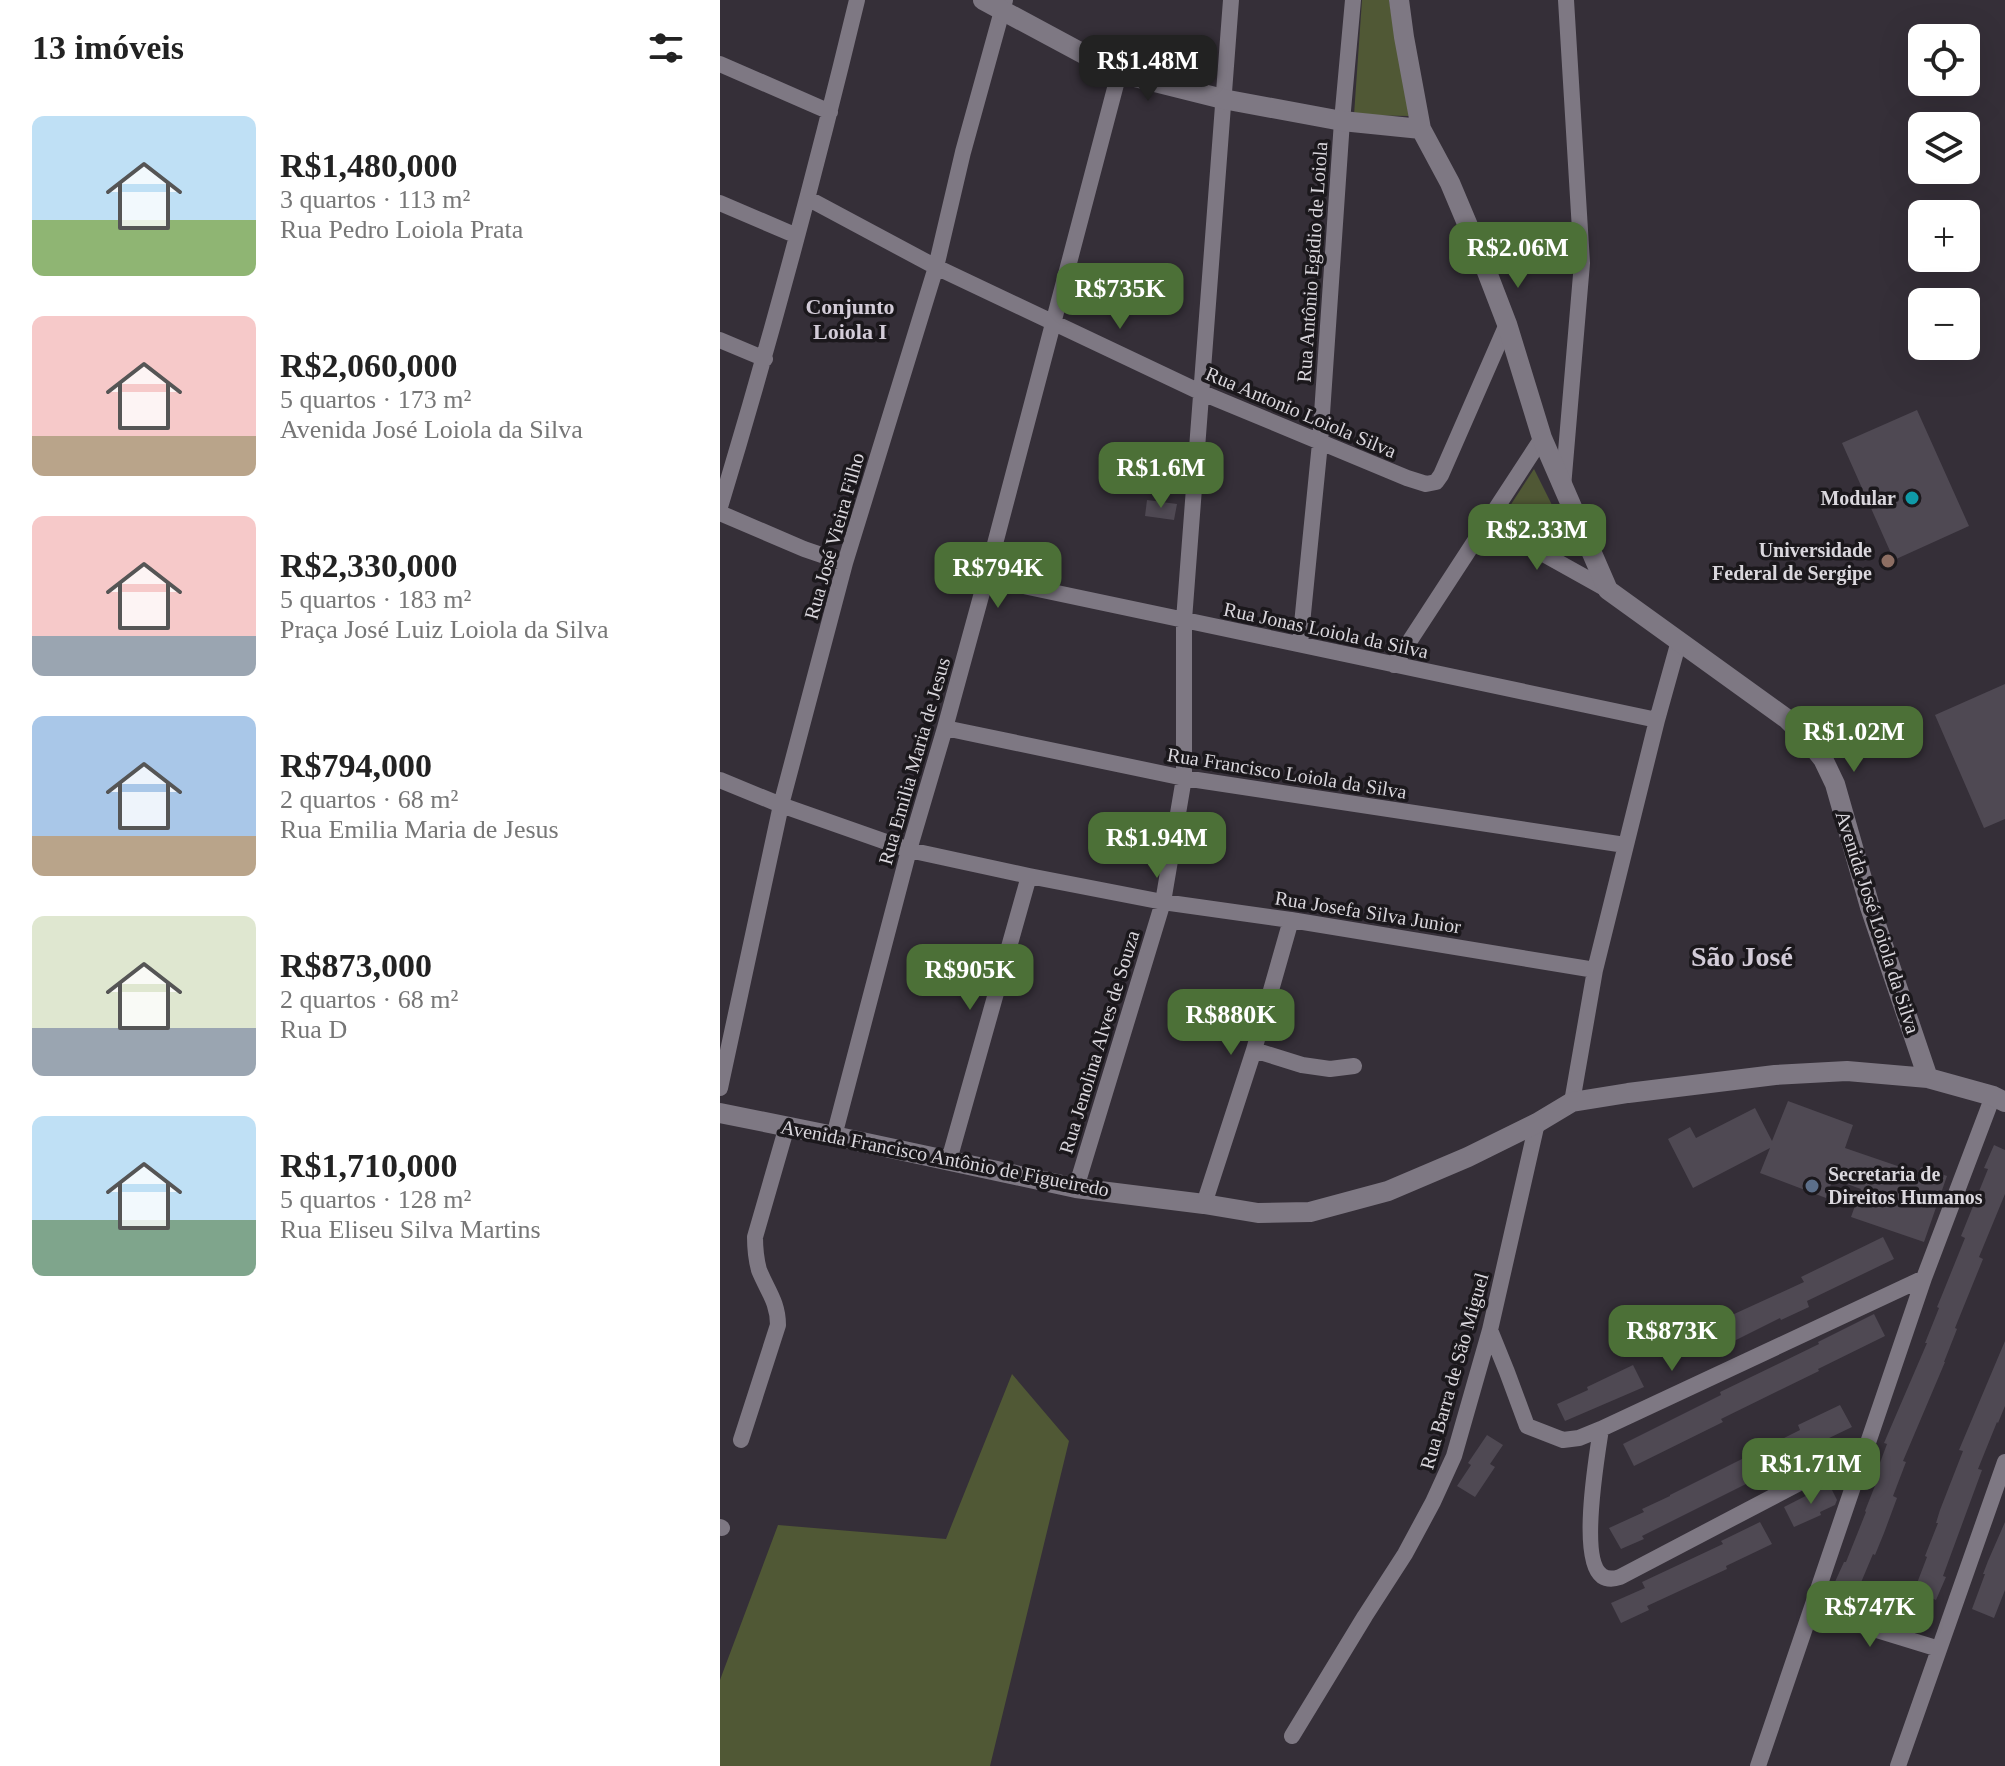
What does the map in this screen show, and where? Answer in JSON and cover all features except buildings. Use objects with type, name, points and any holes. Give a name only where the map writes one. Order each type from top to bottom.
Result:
[{"type":"street","points":[[720,507],[809,199],[857,0]]},
{"type":"street","points":[[983,0],[1003,5],[1119,73],[1223,99],[1342,121],[1421,129]]},
{"type":"street","name":"Rua Jenolina Alves de Souza","points":[[1076,1188],[1163,902],[1184,778],[1184,620],[1231,0]]},
{"type":"street","name":"Rua Antônio Egídio de Loiola","points":[[1300,644],[1320,443],[1353,0]]},
{"type":"street","points":[[1399,0],[1421,129],[1450,183],[1507,324],[1542,438],[1608,590]]},
{"type":"street","points":[[1563,488],[1582,263],[1566,0]]},
{"type":"street","name":"Rua José Vieira Filho","points":[[720,1088],[781,805],[845,563],[936,267],[1003,5]]},
{"type":"street","points":[[720,64],[830,112]]},
{"type":"street","name":"Rua Emilia Maria de Jesus","points":[[834,1136],[1119,73]]},
{"type":"street","name":"Rua Antonio Loiola Silva","points":[[809,199],[936,267],[1200,392],[1426,484],[1436,482],[1447,463],[1507,324]]},
{"type":"street","points":[[720,203],[797,236]]},
{"type":"street","points":[[720,340],[765,359]]},
{"type":"street","points":[[1394,665],[1542,438]]},
{"type":"street","points":[[720,513],[845,563]]},
{"type":"street","points":[[1486,522],[1608,590]]},
{"type":"street","name":"Rua Jonas Loiola da Silva","points":[[986,578],[1657,720]]},
{"type":"street","name":"Avenida José Loiola da Silva","points":[[1608,590],[1787,719],[1823,759],[1835,784],[1870,907],[1928,1078]]},
{"type":"street","points":[[1572,1102],[1595,970],[1679,641]]},
{"type":"street","name":"Rua Francisco Loiola da Silva","points":[[945,728],[1184,778],[1625,845]]},
{"type":"street","name":"Rua Josefa Silva Junior","points":[[720,780],[909,850],[1163,902],[1595,970]]},
{"type":"street","points":[[949,1160],[1029,876]]},
{"type":"street","points":[[1204,1204],[1254,1050],[1291,920]]},
{"type":"street","points":[[1254,1050],[1302,1065],[1330,1069],[1354,1066]]},
{"type":"street","name":"Avenida Francisco Antônio de Figueiredo","points":[[720,1113],[1076,1188],[1258,1213],[1310,1212],[1388,1191],[1468,1157],[1572,1102],[1628,1093],[1775,1075],[1847,1071],[1928,1078],[1999,1099]]},
{"type":"street","points":[[1758,1766],[1924,1278],[1999,1099]]},
{"type":"street","name":"Rua Barra de São Miguel","points":[[1292,1736],[1405,1554],[1454,1456],[1490,1330],[1537,1123]]},
{"type":"street","points":[[741,1440],[778,1325],[778,1310],[759,1270],[755,1237],[787,1126]]},
{"type":"street","points":[[1490,1330],[1527,1426],[1563,1440],[1579,1438],[1601,1429],[1924,1278]]},
{"type":"street","points":[[1601,1429],[1590,1514],[1596,1566],[1600,1575],[1612,1579],[1866,1448]]},
{"type":"street","points":[[1898,1766],[2005,1462]]},
{"type":"street","points":[[1812,1610],[1939,1649]]},
{"type":"green space","points":[[1362,0],[1389,0],[1409,116],[1354,115]]},
{"type":"green space","points":[[1534,469],[1577,555],[1506,512]]},
{"type":"green space","points":[[1012,1374],[1069,1441],[990,1766],[720,1766],[720,1680],[778,1525],[946,1539]]},
{"type":"place","name":"Modular","points":[[1912,498]]},
{"type":"place","name":"Universidade Federal de Sergipe","points":[[1888,561]]},
{"type":"place","name":"Secretaria de Direitos Humanos","points":[[1812,1186]]},
{"type":"district","name":"Conjunto Loiola I","points":[[850,318]]},
{"type":"district","name":"São José","points":[[1742,956]]}]
